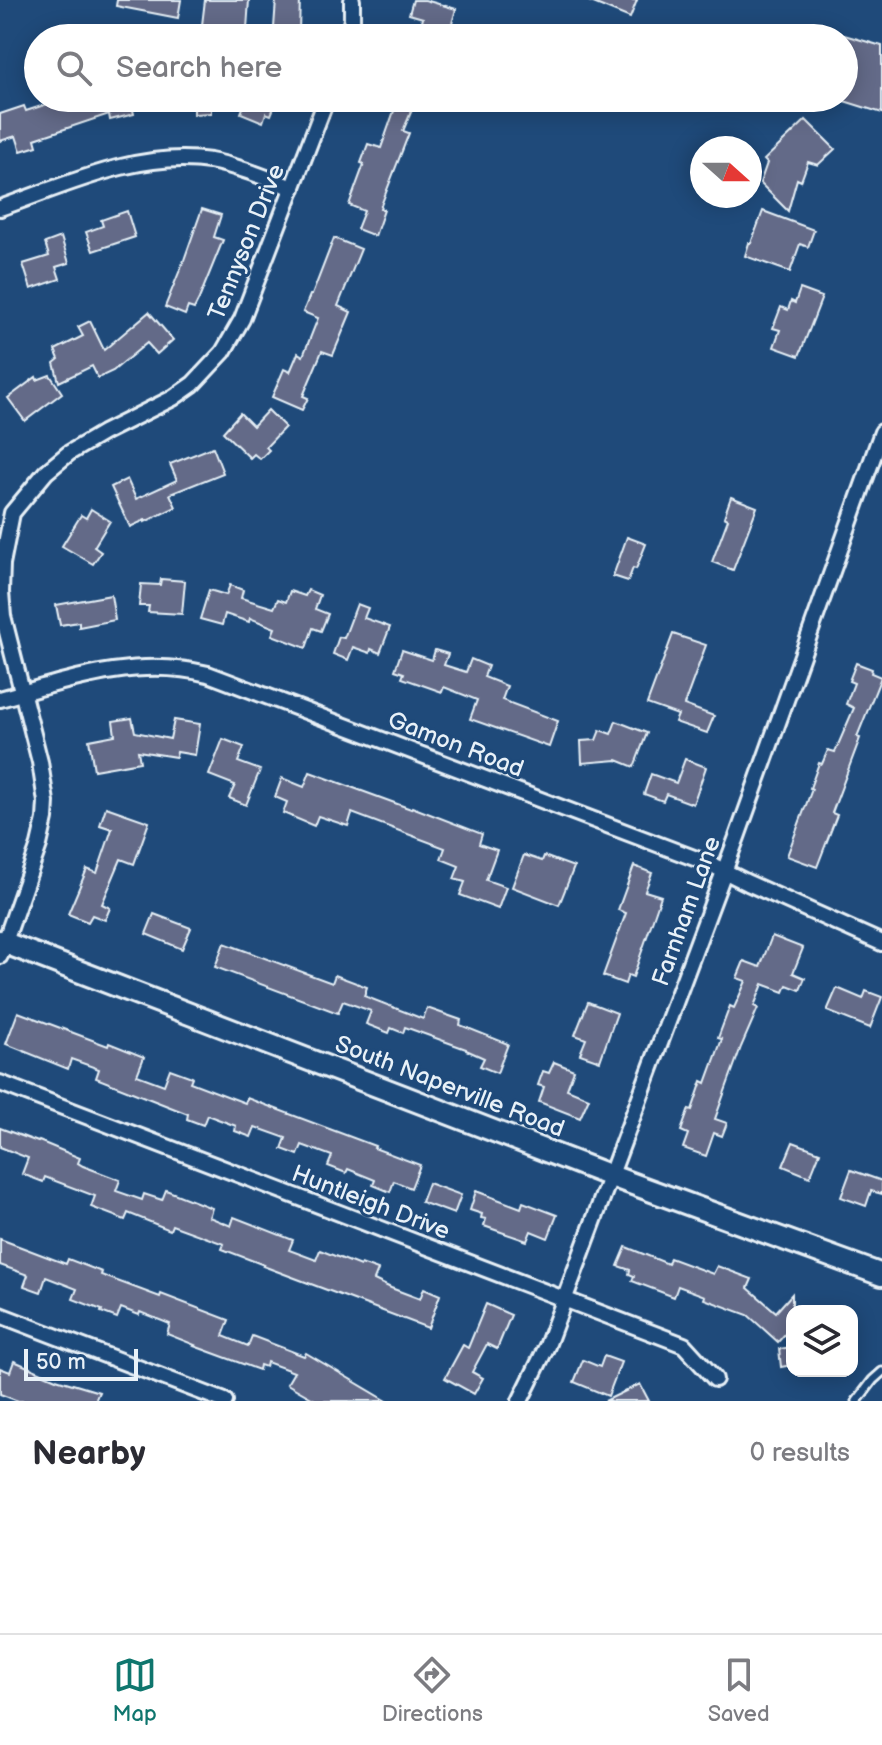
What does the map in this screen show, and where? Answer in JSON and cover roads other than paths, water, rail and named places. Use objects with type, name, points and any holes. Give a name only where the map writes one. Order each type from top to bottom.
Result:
[{"type":"main road","name":"South Naperville Road","points":[[2,946],[882,1275]]},
{"type":"street","points":[[349,24],[352,0]]},
{"type":"street","name":"Tennyson Drive","points":[[2,946],[39,845],[46,802],[42,773],[3,616],[1,592],[6,510],[69,453],[173,398],[193,384],[223,352],[242,319],[322,112]]},
{"type":"street","points":[[0,208],[108,171],[150,161],[178,159],[210,161],[235,167],[293,188]]},
{"type":"street","name":"Farnham Lane","points":[[520,1401],[565,1300],[724,872],[882,432]]},
{"type":"street","name":"Gamon Road","points":[[0,699],[122,669],[161,667],[208,674],[695,858],[882,943]]},
{"type":"street","name":"Huntleigh Drive","points":[[0,1083],[684,1345],[715,1379]]},
{"type":"street","points":[[0,1315],[225,1401]]},
{"type":"lane","points":[[857,1401],[882,1372]]}]
